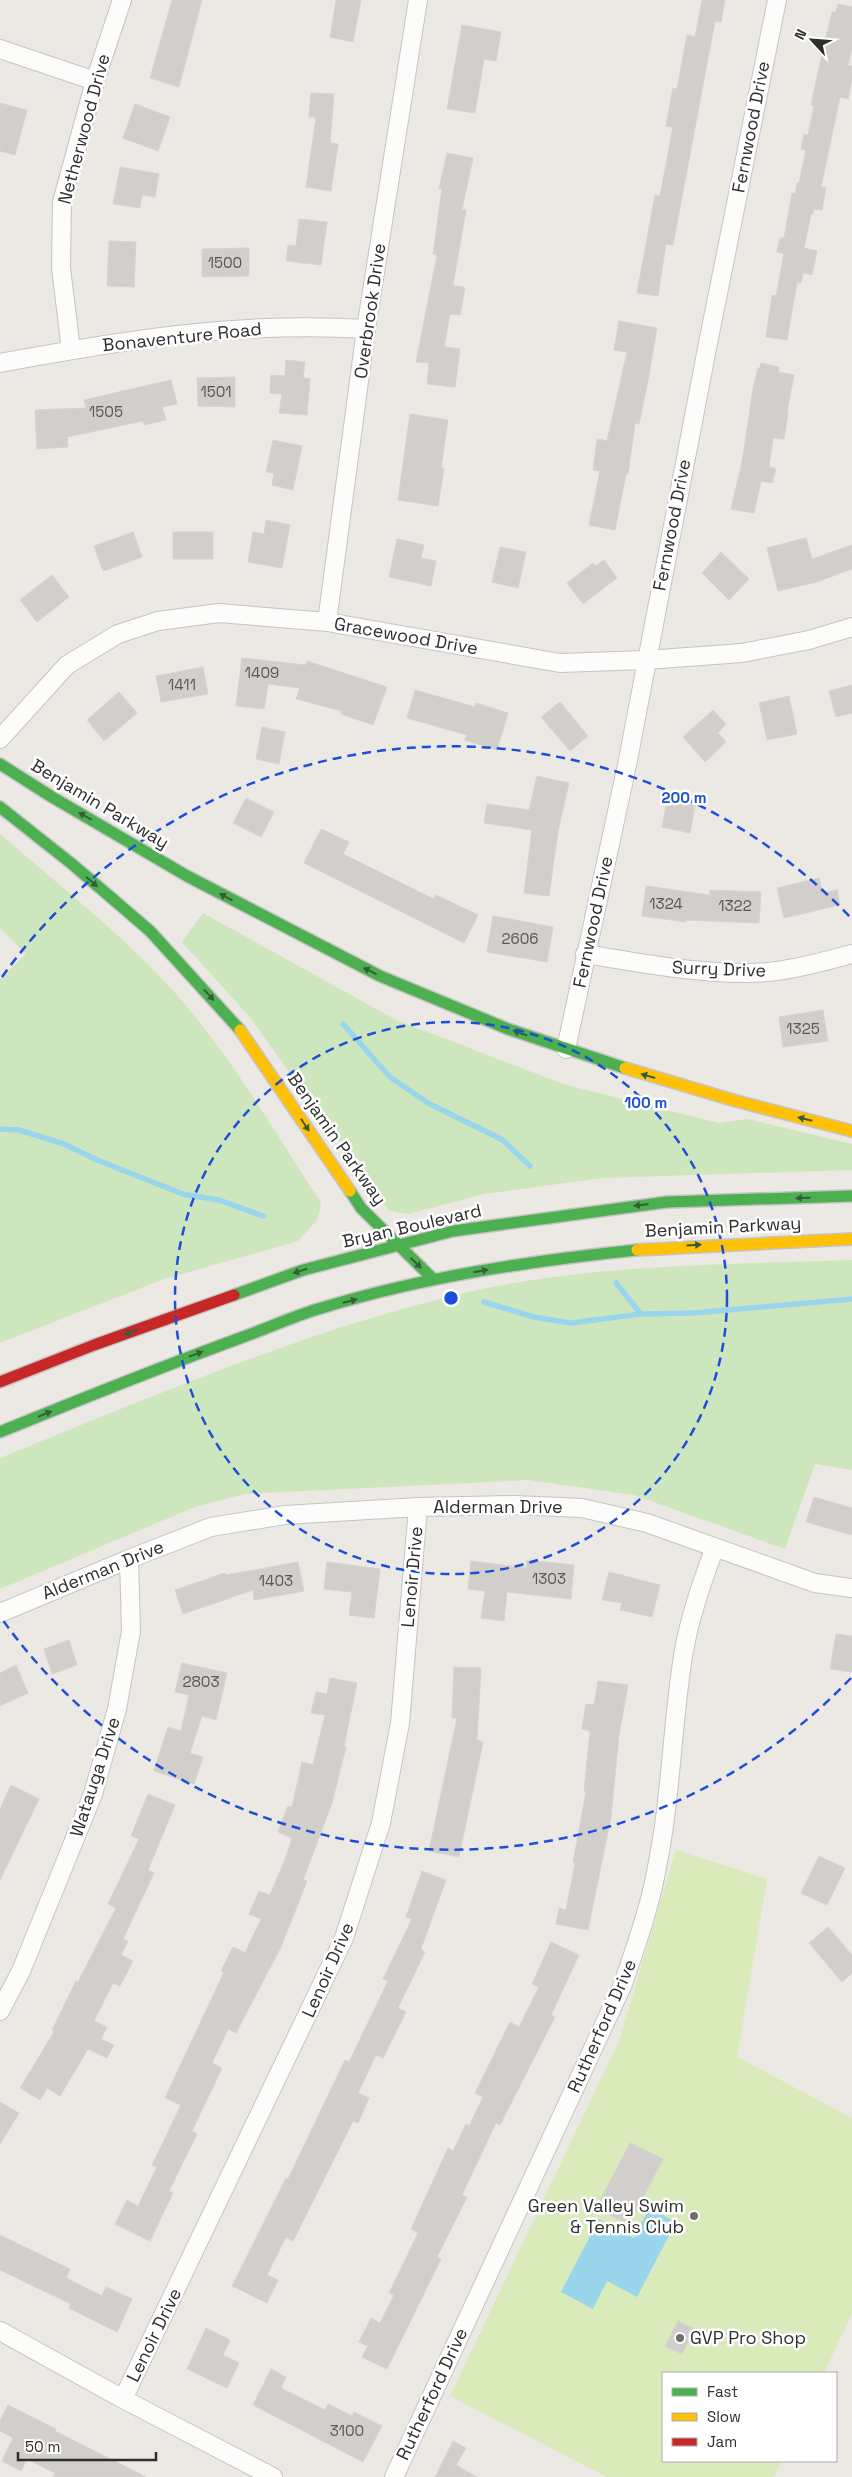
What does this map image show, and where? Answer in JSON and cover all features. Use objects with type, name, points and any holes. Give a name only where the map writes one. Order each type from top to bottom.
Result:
[{"type":"main road","name":"Benjamin Parkway","points":[[0,764],[30,784],[163,862],[269,921],[396,984],[515,1032],[625,1070],[748,1105],[852,1131]]},
{"type":"main road","name":"Benjamin Parkway","points":[[0,807],[72,864],[150,931],[237,1025],[361,1208],[433,1279],[526,1263],[643,1248],[734,1242],[852,1239]]},
{"type":"main road","name":"Bryan Boulevard","points":[[0,1382],[94,1345],[303,1270],[453,1231],[658,1202],[852,1196]]},
{"type":"main road","points":[[0,1432],[159,1368],[318,1309],[433,1279]]},
{"type":"street","name":"Netherwood Drive","points":[[71,350],[61,268],[62,202],[95,81],[122,0]]},
{"type":"street","name":"Overbrook Drive","points":[[328,622],[366,330],[418,0]]},
{"type":"street","name":"Fernwood Drive","points":[[566,1049],[627,765],[646,660],[778,0]]},
{"type":"street","points":[[0,49],[95,81]]},
{"type":"street","name":"Bonaventure Road","points":[[0,363],[71,350],[227,329],[322,327],[366,330]]},
{"type":"street","name":"Gracewood Drive","points":[[0,739],[67,665],[118,634],[158,621],[219,613],[328,622],[560,663],[646,660],[742,653],[809,640],[852,628]]},
{"type":"street","name":"Surry Drive","points":[[585,954],[679,970],[749,973],[807,966],[852,954]]},
{"type":"street","name":"Alderman Drive","points":[[0,1613],[129,1558],[211,1527],[284,1515],[418,1507],[515,1504],[582,1508],[647,1523],[815,1583],[852,1588]]},
{"type":"street","name":"Lenoir Drive","points":[[123,2399],[344,1938],[381,1823],[400,1723],[418,1507]]},
{"type":"street","name":"Rutherford Drive","points":[[394,2477],[619,1992],[640,1935],[659,1859],[683,1655],[698,1595],[715,1547]]},
{"type":"street","name":"Watauga Drive","points":[[0,2011],[21,1971],[93,1794],[116,1709],[131,1631],[129,1558]]},
{"type":"street","points":[[0,2331],[123,2399],[273,2477]]},
{"type":"green space","points":[[0,834],[119,936],[184,1003],[239,1076],[321,1203],[318,1219],[298,1241],[164,1279],[0,1343],[0,979],[26,954],[0,928]]},
{"type":"green space","points":[[203,913],[396,1020],[566,1085],[719,1123],[747,1119],[852,1144],[852,1170],[603,1178],[484,1194],[409,1214],[389,1211],[248,1015],[182,942]]},
{"type":"green space","points":[[852,1260],[852,1470],[815,1464],[785,1549],[634,1495],[528,1480],[245,1494],[195,1507],[0,1589],[0,1458],[173,1388],[260,1355],[348,1325],[433,1300],[498,1286],[561,1276],[644,1268]]},
{"type":"green space","name":"Green Valley Swim & Tennis Club","points":[[676,1850],[767,1879],[737,2057],[852,2118],[852,2314],[824,2372],[662,2372],[662,2462],[782,2462],[774,2477],[607,2477],[450,2396],[619,2041]]},
{"type":"water","points":[[649,2208],[676,2222],[637,2297],[607,2281],[593,2309],[561,2292],[599,2219],[634,2238]]},
{"type":"building","points":[[172,0],[202,0],[179,87],[150,78]]},
{"type":"building","points":[[336,0],[361,0],[353,42],[330,37]]},
{"type":"building","points":[[702,0],[725,0],[721,22],[715,21],[673,245],[666,244],[658,296],[637,293],[655,195],[660,196],[673,127],[666,126],[673,88],[677,89],[687,35],[695,37]]},
{"type":"building","points":[[838,4],[852,7],[852,48],[848,65],[852,66],[852,79],[848,99],[840,97],[821,187],[826,188],[822,210],[814,209],[813,214],[811,214],[804,248],[817,251],[812,275],[803,273],[801,283],[797,283],[787,340],[766,337],[772,295],[776,296],[784,254],[777,252],[780,238],[784,238],[792,193],[795,194],[797,183],[799,183],[806,150],[801,149],[804,134],[808,135],[814,106],[811,105],[820,63],[832,12],[836,12]]},
{"type":"building","points":[[462,25],[501,32],[496,61],[484,59],[475,113],[447,109]]},
{"type":"building","points":[[311,93],[334,94],[330,143],[338,144],[331,191],[306,187],[316,117],[309,117]]},
{"type":"building","points":[[0,103],[27,110],[15,155],[0,151]]},
{"type":"building","points":[[135,104],[170,117],[158,151],[123,138]]},
{"type":"building","points":[[447,153],[473,158],[462,210],[466,210],[453,285],[465,288],[460,315],[450,314],[444,347],[460,349],[455,387],[427,384],[429,363],[416,362],[437,255],[433,254],[442,189],[439,189]]},
{"type":"building","points":[[120,167],[159,174],[155,197],[142,195],[140,208],[113,204]]},
{"type":"building","points":[[299,219],[327,222],[321,265],[286,261],[288,245],[296,246]]},
{"type":"building","points":[[109,241],[136,242],[134,287],[107,286]]},
{"type":"building","points":[[249,248],[249,276],[202,277],[202,249]]},
{"type":"building","points":[[619,321],[657,328],[639,424],[635,423],[628,474],[626,474],[615,530],[589,525],[600,471],[593,470],[597,439],[607,441],[627,352],[614,350]]},
{"type":"building","points":[[286,360],[305,362],[303,378],[310,379],[307,415],[279,413],[282,394],[270,393],[271,375],[285,376]]},
{"type":"building","points":[[761,363],[779,367],[778,372],[794,375],[784,439],[773,438],[769,467],[776,469],[772,483],[761,481],[754,513],[731,509],[742,462],[753,389]]},
{"type":"building","points":[[235,377],[235,407],[198,406],[197,378]]},
{"type":"building","points":[[171,380],[177,404],[162,407],[166,420],[144,425],[143,421],[67,437],[68,447],[37,449],[35,410],[86,408],[84,400]]},
{"type":"building","points":[[410,414],[448,420],[441,468],[444,468],[438,506],[398,500]]},
{"type":"building","points":[[273,440],[302,446],[293,490],[272,485],[274,473],[266,472]]},
{"type":"building","points":[[266,520],[290,525],[282,568],[248,562],[253,532],[264,534]]},
{"type":"building","points":[[133,532],[142,557],[103,571],[94,546]]},
{"type":"building","points":[[173,532],[213,532],[213,559],[173,559]]},
{"type":"building","points":[[806,538],[812,559],[852,545],[852,569],[817,582],[778,591],[767,548]]},
{"type":"building","points":[[397,539],[424,545],[421,558],[436,561],[431,586],[389,577]]},
{"type":"building","points":[[500,547],[526,552],[518,588],[492,582]]},
{"type":"building","points":[[721,552],[749,579],[729,600],[702,573]]},
{"type":"building","points":[[604,560],[617,578],[583,604],[567,583],[593,563],[596,566]]},
{"type":"building","points":[[52,575],[69,597],[37,622],[20,600]]},
{"type":"building","points":[[242,658],[306,665],[307,661],[387,687],[373,725],[341,714],[342,711],[296,699],[300,688],[268,684],[264,709],[236,706]]},
{"type":"building","points":[[203,667],[208,694],[161,702],[156,676]]},
{"type":"building","points":[[852,685],[852,713],[836,717],[829,691]]},
{"type":"building","points":[[415,690],[475,707],[476,703],[508,713],[497,750],[465,740],[467,735],[407,718]]},
{"type":"building","points":[[119,692],[137,713],[104,741],[87,720]]},
{"type":"building","points":[[789,696],[797,734],[767,740],[759,703]]},
{"type":"building","points":[[560,702],[588,736],[570,751],[541,717]]},
{"type":"building","points":[[713,710],[726,724],[718,733],[726,742],[705,762],[683,737]]},
{"type":"building","points":[[262,727],[285,732],[279,764],[256,759]]},
{"type":"building","points":[[537,776],[569,783],[558,831],[549,896],[524,893],[532,830],[484,823],[487,804],[529,810]]},
{"type":"building","points":[[669,791],[697,796],[690,833],[662,827]]},
{"type":"building","points":[[246,798],[274,812],[261,837],[233,823]]},
{"type":"building","points":[[321,829],[349,842],[343,854],[434,899],[436,895],[478,915],[464,943],[304,863]]},
{"type":"building","points":[[819,878],[823,893],[837,890],[840,905],[784,918],[777,888]]},
{"type":"building","points":[[646,886],[710,895],[710,890],[761,892],[759,923],[686,920],[686,922],[642,916]]},
{"type":"building","points":[[493,916],[553,927],[547,962],[487,952]]},
{"type":"building","points":[[823,1010],[828,1041],[783,1047],[779,1017]]},
{"type":"building","points":[[814,1497],[852,1508],[852,1535],[806,1522]]},
{"type":"building","points":[[527,1560],[574,1565],[571,1599],[507,1592],[504,1621],[481,1618],[485,1591],[468,1589],[471,1561],[526,1568]]},
{"type":"building","points":[[298,1562],[304,1591],[254,1600],[253,1590],[183,1614],[175,1590],[225,1573],[226,1575]]},
{"type":"building","points":[[327,1562],[380,1569],[374,1618],[349,1615],[352,1592],[324,1589]]},
{"type":"building","points":[[609,1572],[660,1585],[652,1617],[620,1610],[622,1603],[602,1600]]},
{"type":"building","points":[[836,1634],[852,1636],[852,1672],[830,1669]]},
{"type":"building","points":[[69,1640],[77,1665],[52,1674],[44,1649]]},
{"type":"building","points":[[182,1663],[227,1673],[216,1720],[202,1716],[190,1753],[203,1757],[194,1784],[154,1771],[168,1727],[181,1731],[189,1695],[175,1692]]},
{"type":"building","points":[[16,1665],[28,1693],[0,1706],[0,1673]]},
{"type":"building","points":[[454,1667],[481,1668],[477,1740],[483,1742],[459,1857],[429,1851],[457,1718],[452,1718]]},
{"type":"building","points":[[330,1678],[357,1683],[344,1746],[346,1747],[332,1803],[303,1880],[307,1881],[281,1947],[236,2033],[228,2029],[212,2063],[222,2068],[192,2131],[197,2134],[169,2191],[173,2193],[150,2241],[115,2224],[127,2200],[138,2206],[157,2167],[152,2165],[181,2105],[165,2098],[224,1972],[221,1971],[233,1947],[245,1953],[261,1919],[249,1914],[259,1891],[270,1895],[286,1857],[292,1838],[278,1832],[288,1806],[292,1807],[302,1762],[313,1765],[325,1715],[311,1713],[316,1692],[327,1694]]},
{"type":"building","points":[[598,1681],[628,1685],[619,1735],[611,1817],[588,1930],[556,1924],[559,1908],[566,1910],[575,1863],[573,1863],[586,1792],[584,1792],[590,1731],[582,1729],[586,1704],[594,1705]]},
{"type":"building","points":[[11,1785],[39,1799],[0,1880],[0,1809]]},
{"type":"building","points":[[148,1794],[175,1805],[148,1870],[154,1873],[123,1939],[128,1941],[121,1955],[133,1961],[120,1986],[113,1983],[94,2021],[107,2027],[101,2039],[114,2045],[107,2058],[88,2049],[60,2096],[47,2088],[40,2100],[20,2088],[54,2032],[52,2030],[76,1981],[78,1982],[116,1908],[108,1904],[139,1839],[131,1836]]},
{"type":"building","points":[[819,1856],[845,1868],[827,1905],[801,1893]]},
{"type":"building","points":[[422,1871],[446,1880],[421,1949],[425,1952],[398,2008],[406,2012],[383,2058],[376,2055],[358,2093],[369,2098],[358,2123],[353,2121],[293,2241],[286,2237],[267,2275],[278,2280],[267,2303],[232,2286],[286,2178],[288,2179],[345,2060],[349,2062],[388,1981],[383,1979],[412,1919],[406,1917]]},
{"type":"building","points":[[828,1927],[852,1955],[852,1973],[842,1982],[809,1943]]},
{"type":"building","points":[[551,1942],[579,1955],[551,2015],[555,2017],[500,2125],[496,2123],[462,2195],[467,2197],[437,2257],[441,2259],[387,2369],[362,2357],[368,2346],[359,2342],[371,2318],[380,2323],[394,2295],[389,2293],[418,2233],[411,2229],[448,2148],[453,2151],[466,2124],[469,2126],[483,2097],[475,2093],[510,2022],[519,2027],[539,1987],[532,1984]]},
{"type":"building","points":[[0,2102],[19,2113],[0,2144]]},
{"type":"building","points":[[630,2143],[663,2159],[629,2225],[596,2208]]},
{"type":"building","points":[[0,2235],[70,2269],[66,2278],[102,2296],[106,2287],[132,2299],[117,2332],[69,2308],[71,2304],[0,2270]]},
{"type":"building","name":"GVP Pro Shop","points":[[678,2321],[695,2329],[682,2354],[665,2346]]},
{"type":"building","points":[[206,2328],[230,2340],[223,2355],[239,2363],[227,2388],[187,2369]]},
{"type":"building","points":[[271,2369],[286,2377],[281,2388],[325,2410],[328,2404],[352,2416],[354,2412],[382,2426],[363,2462],[253,2405]]},
{"type":"building","points":[[8,2405],[146,2477],[53,2477],[55,2473],[27,2459],[21,2471],[2,2461],[13,2438],[0,2431],[0,2421]]},
{"type":"building","points":[[453,2441],[466,2448],[456,2465],[477,2477],[435,2477]]},
{"type":"waterway","points":[[343,1024],[390,1077],[428,1103],[503,1140],[530,1166]]},
{"type":"waterway","points":[[0,1129],[19,1130],[64,1144],[97,1160],[183,1194],[219,1200],[263,1216]]},
{"type":"waterway","points":[[616,1283],[641,1314]]},
{"type":"waterway","points":[[484,1302],[534,1317],[571,1323],[641,1314],[693,1313],[852,1299]]},
{"type":"traffic: fast","points":[[0,764],[52,797],[187,876],[380,976],[508,1029],[625,1068]]},
{"type":"traffic: fast","points":[[0,807],[72,864],[150,931],[240,1030]]},
{"type":"traffic: fast","points":[[350,1191],[361,1208],[433,1279]]},
{"type":"traffic: fast","points":[[234,1295],[303,1270],[453,1231],[667,1202],[852,1196]]},
{"type":"traffic: fast","points":[[0,1432],[318,1309],[436,1279],[556,1259],[637,1250]]},
{"type":"traffic: slow","points":[[240,1030],[350,1191]]},
{"type":"traffic: slow","points":[[625,1068],[736,1101],[852,1131]]},
{"type":"traffic: slow","points":[[637,1250],[852,1239]]},
{"type":"traffic: jam","points":[[0,1382],[94,1345],[234,1295]]},
{"type":"place","name":"Green Valley Swim & Tennis Club","points":[[694,2216]]},
{"type":"place","name":"GVP Pro Shop","points":[[680,2338]]}]
